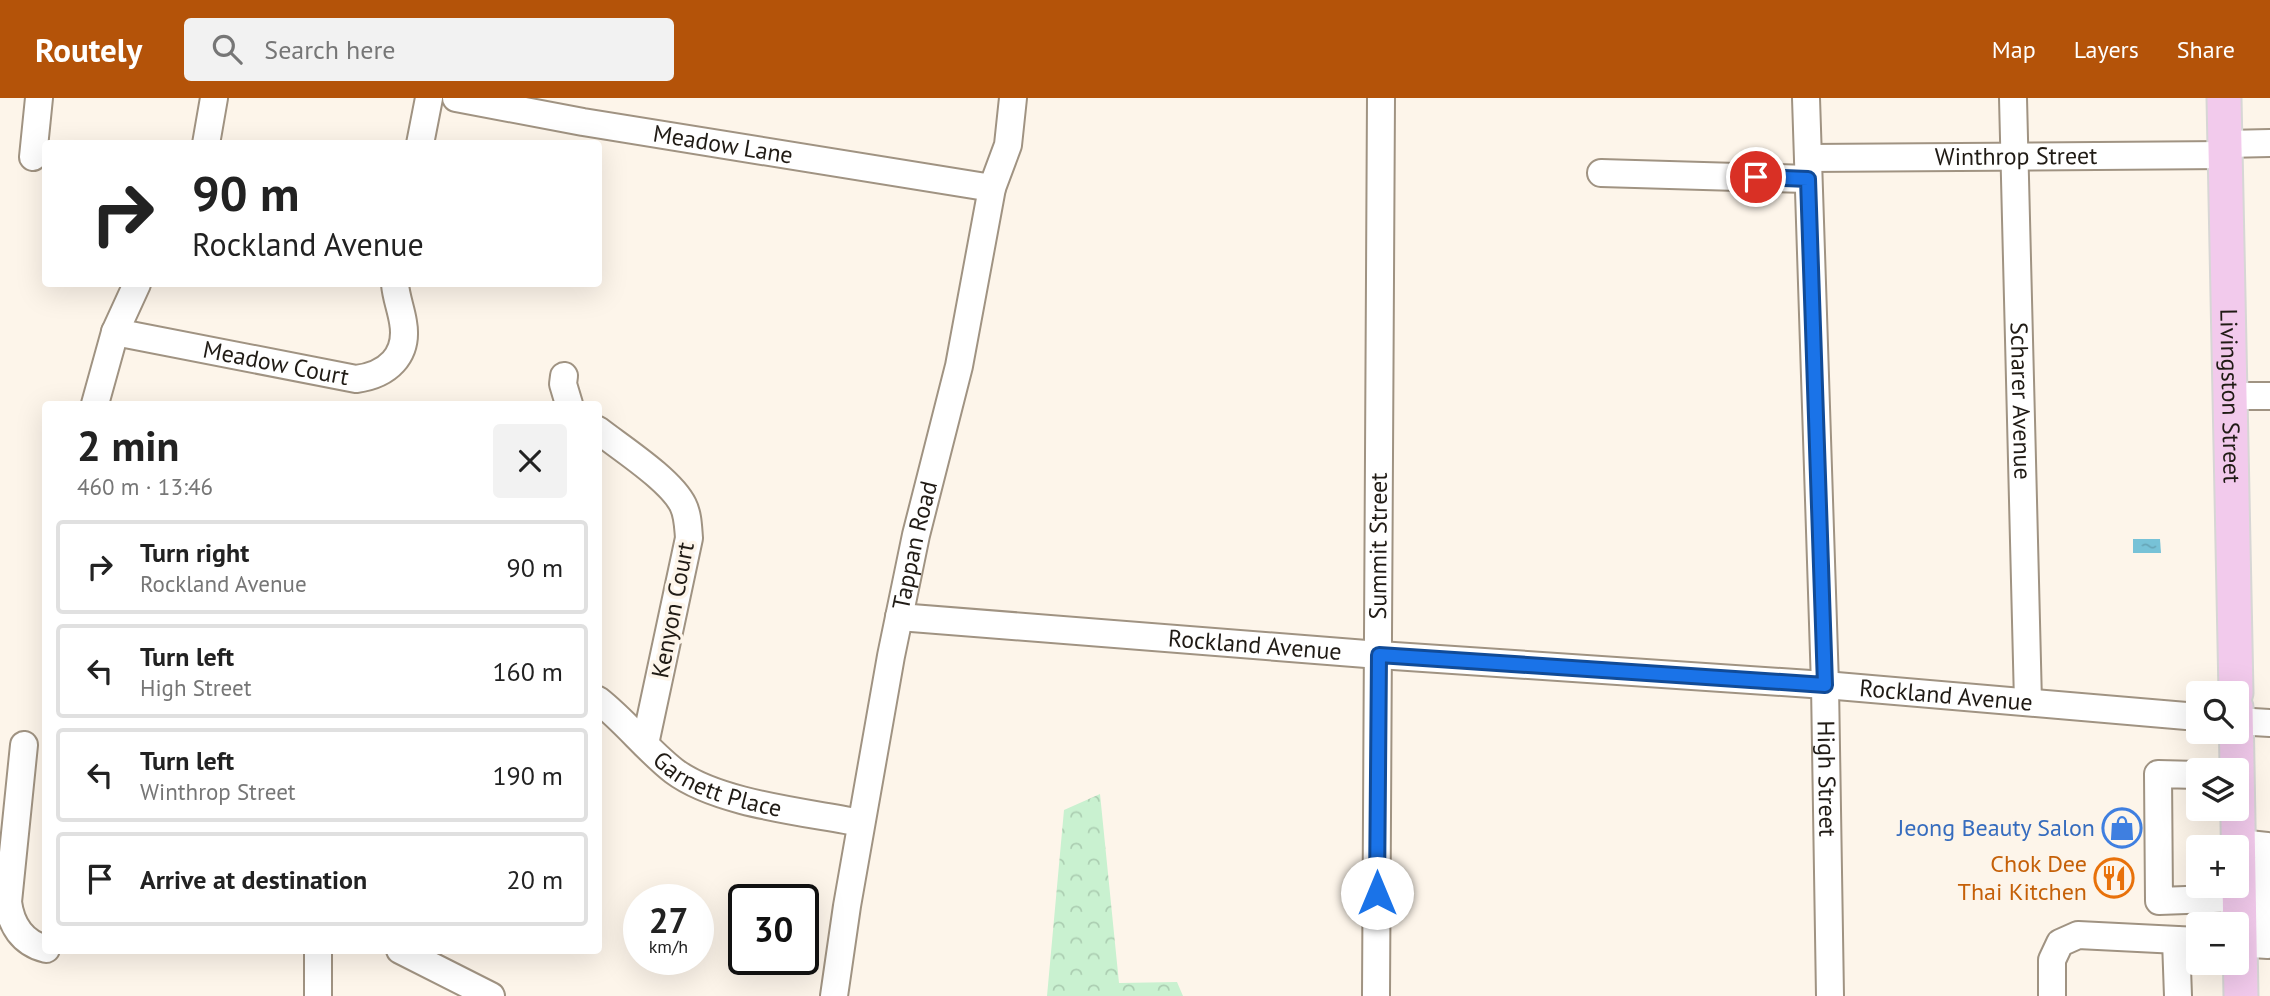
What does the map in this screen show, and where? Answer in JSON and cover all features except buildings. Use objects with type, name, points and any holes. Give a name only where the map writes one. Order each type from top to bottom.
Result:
[{"type":"main road","name":"Livingston Street","points":[[2224,98],[2236,681]]},
{"type":"main road","points":[[2249,810],[2261,845],[2249,875]]},
{"type":"main road","points":[[2240,898],[2254,944],[2241,996]]},
{"type":"street","points":[[33,157],[39,98]]},
{"type":"street","points":[[207,140],[214,98]]},
{"type":"street","points":[[421,140],[429,98]]},
{"type":"street","name":"Meadow Lane","points":[[456,98],[583,122],[992,188]]},
{"type":"street","name":"Tappan Road","points":[[834,996],[861,823],[899,617],[916,535],[959,366],[992,188],[1008,145],[1013,98]]},
{"type":"street","name":"Summit Street","points":[[1376,996],[1381,98]]},
{"type":"street","name":"High Street","points":[[1806,98],[1825,685],[1830,996]]},
{"type":"street","name":"Scharer Avenue","points":[[2013,98],[2028,702]]},
{"type":"street","name":"Winthrop Street","points":[[1601,173],[1808,168],[2015,155],[2226,150],[2270,143]]},
{"type":"street","points":[[96,401],[115,332],[135,287]]},
{"type":"street","name":"Meadow Court","points":[[115,332],[356,379],[371,377],[383,372],[394,362],[402,348],[405,334],[396,287]]},
{"type":"street","points":[[564,376],[562,384],[568,401]]},
{"type":"street","points":[[2229,396],[2270,396]]},
{"type":"street","name":"Kenyon Court","points":[[602,433],[671,488],[682,503],[688,520],[689,538],[645,744]]},
{"type":"street","name":"Rockland Avenue","points":[[899,617],[1379,655],[1825,685],[2186,716]]},
{"type":"street","name":"Garnett Place","points":[[602,703],[675,772],[699,786],[726,796],[861,823]]},
{"type":"street","points":[[2249,722],[2270,723]]},
{"type":"street","points":[[24,745],[8,902],[10,917],[17,930],[28,942],[42,947]]},
{"type":"street","points":[[2186,775],[2158,775],[2159,901],[2240,898]]},
{"type":"street","points":[[2254,944],[2261,845]]},
{"type":"street","points":[[2052,996],[2052,960],[2060,943],[2078,935],[2186,940]]},
{"type":"street","points":[[2178,996],[2186,946]]},
{"type":"street","points":[[318,954],[318,996]]},
{"type":"street","points":[[408,954],[491,996]]},
{"type":"green space","points":[[1100,794],[1119,983],[1177,982],[1183,996],[1047,996],[1064,810]]},
{"type":"water","points":[[2133,539],[2160,539],[2161,553],[2133,553]]},
{"type":"place","name":"Jeong Beauty Salon","points":[[2122,828]]},
{"type":"place","name":"Chok Dee Thai Kitchen","points":[[2114,878]]},
{"type":"route","points":[[1377,893],[1379,655],[1825,685],[1808,179],[1756,177]]}]
